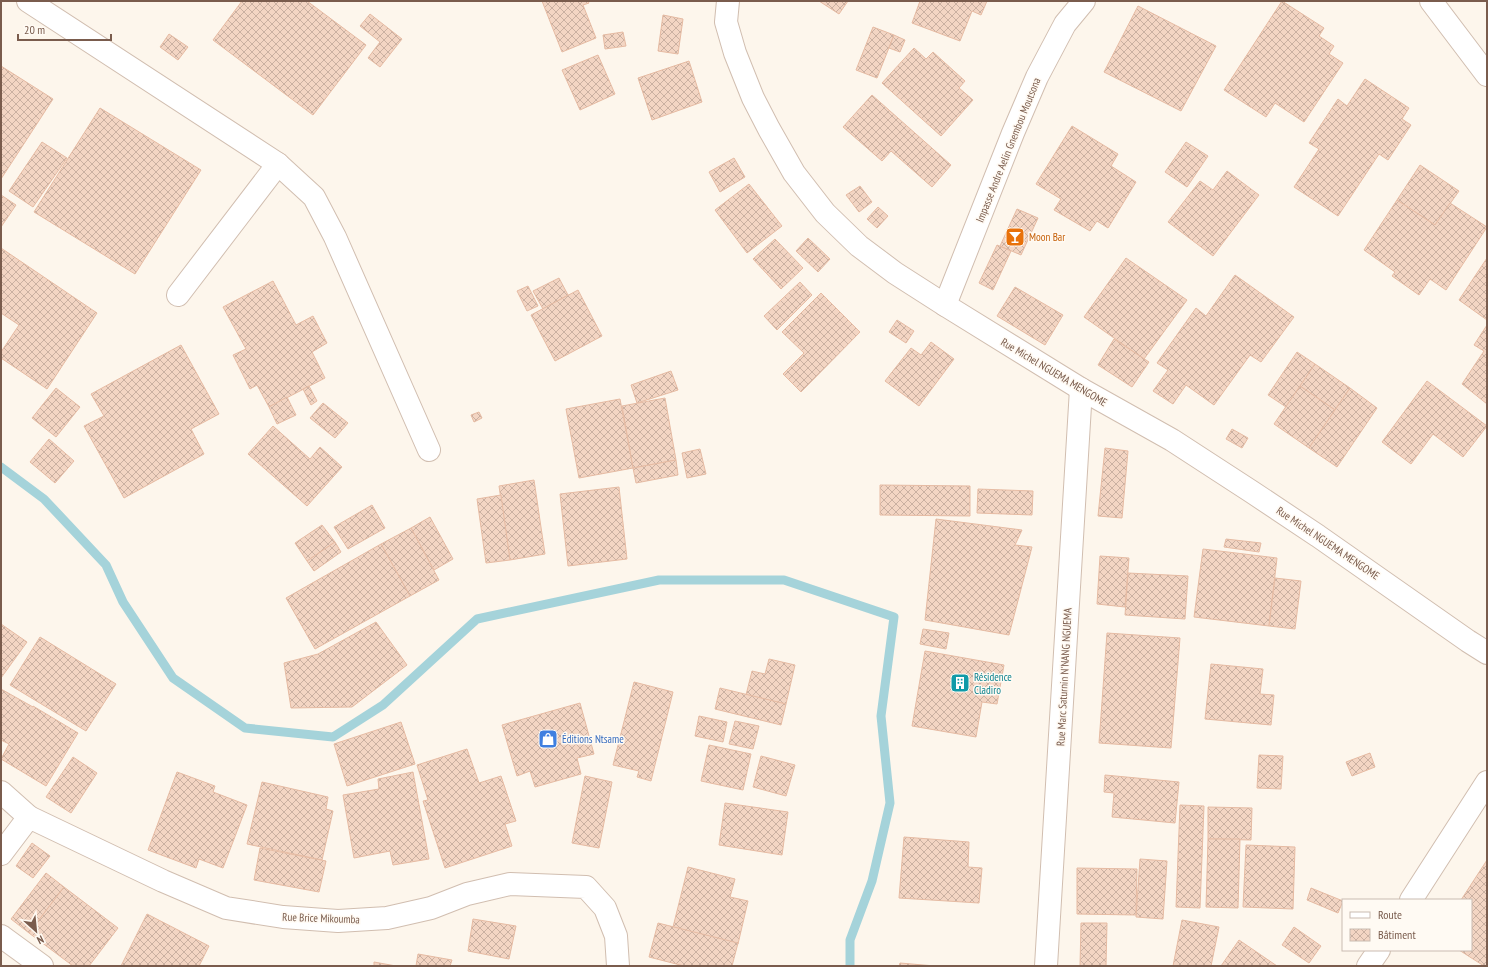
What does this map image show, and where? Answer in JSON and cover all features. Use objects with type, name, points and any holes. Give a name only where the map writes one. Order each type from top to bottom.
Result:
[{"type":"street","points":[[28,1],[278,164],[314,197],[335,237],[429,450]]},
{"type":"street","name":"Rue Michel NGUEMA MENGOME","points":[[728,1],[726,22],[735,53],[753,98],[794,173],[825,213],[859,246],[894,273],[945,306],[1081,389],[1172,440],[1318,536],[1487,653]]},
{"type":"street","name":"Impasse Andre Aelin Gnembou Moutsona","points":[[945,306],[1013,133],[1037,77],[1065,24],[1084,1]]},
{"type":"street","points":[[1431,1],[1487,75]]},
{"type":"street","points":[[178,296],[278,164]]},
{"type":"street","name":"Rue Marc Saturnin N'NANG NGUEMA","points":[[1046,966],[1081,389]]},
{"type":"street","points":[[1412,899],[1487,782]]},
{"type":"street","name":"Rue Brice Mikoumba","points":[[1,792],[29,817],[163,881],[226,908],[283,917],[338,920],[387,918],[431,908],[467,894],[510,884],[586,887],[605,908],[608,915],[616,936],[618,966]]},
{"type":"street","points":[[1,854],[29,817]]},
{"type":"street","points":[[1,936],[42,966]]},
{"type":"street","points":[[1368,966],[1378,951]]},
{"type":"building","points":[[242,1],[307,1],[366,45],[313,115],[213,40]]},
{"type":"building","points":[[542,1],[588,1],[589,3],[583,5],[596,38],[562,52]]},
{"type":"building","points":[[819,1],[848,1],[839,14]]},
{"type":"building","points":[[920,1],[987,1],[981,15],[972,11],[960,41],[912,23]]},
{"type":"building","points":[[1282,1],[1324,28],[1319,36],[1334,46],[1329,54],[1343,63],[1304,122],[1275,103],[1266,117],[1224,90]]},
{"type":"building","points":[[1138,6],[1216,46],[1181,111],[1104,72]]},
{"type":"building","points":[[370,14],[402,39],[380,67],[368,58],[380,42],[360,26]]},
{"type":"building","points":[[663,15],[683,19],[678,54],[658,51]]},
{"type":"building","points":[[873,27],[894,35],[877,78],[856,70]]},
{"type":"building","points":[[623,32],[626,46],[605,49],[603,35]]},
{"type":"building","points":[[169,34],[188,47],[178,60],[160,47]]},
{"type":"building","points":[[894,35],[905,40],[900,52],[889,48]]},
{"type":"building","points":[[914,48],[926,59],[933,52],[965,81],[959,88],[973,100],[941,136],[882,83]]},
{"type":"building","points":[[598,55],[615,94],[580,110],[562,70]]},
{"type":"building","points":[[689,61],[702,102],[652,120],[638,78]]},
{"type":"building","points":[[1,66],[53,99],[1,179]]},
{"type":"building","points":[[1365,79],[1409,108],[1402,119],[1411,125],[1388,160],[1379,154],[1338,216],[1294,187],[1319,149],[1309,143],[1338,99],[1347,106]]},
{"type":"building","points":[[872,95],[951,165],[932,187],[891,151],[882,161],[843,127]]},
{"type":"building","points":[[100,108],[201,170],[135,274],[34,212]]},
{"type":"building","points":[[1072,126],[1118,154],[1111,166],[1136,182],[1108,228],[1097,221],[1090,231],[1054,210],[1061,199],[1036,184]]},
{"type":"building","points":[[42,142],[67,158],[33,207],[9,191]]},
{"type":"building","points":[[1186,142],[1208,156],[1187,187],[1165,172]]},
{"type":"building","points":[[734,158],[745,177],[720,192],[709,172]]},
{"type":"building","points":[[1420,165],[1459,191],[1435,225],[1397,200]]},
{"type":"building","points":[[1227,171],[1259,195],[1213,256],[1168,222],[1200,181],[1213,190]]},
{"type":"building","points":[[749,184],[782,226],[747,253],[715,210]]},
{"type":"building","points":[[860,186],[872,202],[859,212],[846,195]]},
{"type":"building","points":[[1,195],[16,205],[1,227]]},
{"type":"building","points":[[1397,200],[1435,225],[1450,203],[1487,227],[1446,290],[1430,279],[1419,295],[1392,276],[1395,272],[1364,250]]},
{"type":"building","points":[[878,207],[888,216],[877,228],[867,219]]},
{"type":"building","points":[[1017,209],[1038,218],[1021,255],[1000,246]]},
{"type":"building","points":[[808,238],[830,259],[818,272],[796,251]]},
{"type":"building","points":[[775,239],[803,268],[781,289],[753,259]]},
{"type":"building","points":[[997,245],[1011,251],[993,290],[979,283]]},
{"type":"building","points":[[1,248],[97,313],[47,389],[1,358],[1,352],[19,325],[1,313]]},
{"type":"building","points":[[1126,258],[1187,300],[1144,359],[1084,317]]},
{"type":"building","points":[[1487,258],[1487,320],[1459,300]]},
{"type":"building","points":[[1235,275],[1294,317],[1261,362],[1250,355],[1214,405],[1186,385],[1173,404],[1153,391],[1168,370],[1157,363],[1196,308],[1206,316]]},
{"type":"building","points":[[559,278],[568,295],[543,309],[533,291]]},
{"type":"building","points":[[273,281],[296,325],[313,316],[327,343],[312,352],[325,378],[269,407],[257,385],[250,389],[233,355],[246,349],[223,307]]},
{"type":"building","points":[[800,282],[812,295],[777,330],[764,316]]},
{"type":"building","points":[[528,286],[538,306],[527,311],[517,291]]},
{"type":"building","points":[[1015,287],[1063,315],[1045,345],[997,316]]},
{"type":"building","points":[[578,290],[602,336],[555,361],[531,315]]},
{"type":"building","points":[[821,293],[860,332],[801,392],[783,374],[804,353],[782,332]]},
{"type":"building","points":[[897,320],[914,331],[906,343],[889,332]]},
{"type":"building","points":[[1487,325],[1487,404],[1462,384],[1484,351],[1474,345]]},
{"type":"building","points":[[1114,339],[1149,362],[1132,387],[1098,365]]},
{"type":"building","points":[[931,342],[954,359],[919,406],[885,381],[911,348],[921,355]]},
{"type":"building","points":[[181,345],[219,414],[191,429],[204,454],[124,498],[84,426],[104,416],[91,394]]},
{"type":"building","points":[[1297,352],[1315,364],[1286,407],[1268,395]]},
{"type":"building","points":[[1315,364],[1350,388],[1335,410],[1300,386]]},
{"type":"building","points":[[671,371],[678,390],[637,403],[631,385]]},
{"type":"building","points":[[1427,381],[1487,426],[1463,457],[1433,434],[1411,464],[1382,442]]},
{"type":"building","points":[[309,386],[317,401],[311,405],[303,389]]},
{"type":"building","points":[[1300,386],[1335,410],[1309,448],[1274,424]]},
{"type":"building","points":[[56,388],[80,407],[56,437],[32,418]]},
{"type":"building","points":[[1350,388],[1377,408],[1337,467],[1309,448]]},
{"type":"building","points":[[287,397],[296,415],[277,424],[269,407]]},
{"type":"building","points":[[665,398],[676,460],[633,468],[622,406]]},
{"type":"building","points":[[620,399],[633,468],[579,478],[566,409]]},
{"type":"building","points":[[323,403],[348,423],[335,438],[310,418]]},
{"type":"building","points":[[479,412],[482,418],[474,422],[471,415]]},
{"type":"building","points":[[273,426],[310,459],[320,447],[342,467],[307,506],[248,454]]},
{"type":"building","points":[[1232,429],[1248,438],[1242,448],[1226,439]]},
{"type":"building","points":[[49,439],[74,461],[55,483],[30,462]]},
{"type":"building","points":[[1105,448],[1128,451],[1122,518],[1098,516]]},
{"type":"building","points":[[700,449],[706,474],[687,478],[682,453]]},
{"type":"building","points":[[676,460],[678,475],[636,483],[633,468]]},
{"type":"building","points":[[534,480],[545,554],[510,560],[499,486]]},
{"type":"building","points":[[880,485],[970,486],[970,516],[880,515]]},
{"type":"building","points":[[619,487],[627,559],[568,566],[560,494]]},
{"type":"building","points":[[978,489],[1033,491],[1032,515],[977,513]]},
{"type":"building","points":[[501,495],[510,560],[486,563],[477,499]]},
{"type":"building","points":[[372,505],[385,528],[348,549],[334,527]]},
{"type":"building","points":[[430,517],[453,559],[434,570],[411,528]]},
{"type":"building","points":[[936,519],[1022,530],[1015,545],[1032,547],[1009,635],[925,620]]},
{"type":"building","points":[[322,525],[335,542],[307,561],[295,543]]},
{"type":"building","points":[[411,528],[439,580],[410,596],[381,544]]},
{"type":"building","points":[[1226,539],[1261,543],[1259,552],[1224,547]]},
{"type":"building","points":[[335,542],[341,552],[314,571],[307,561]]},
{"type":"building","points":[[381,544],[410,596],[315,649],[286,598]]},
{"type":"building","points":[[1203,549],[1277,558],[1269,626],[1194,617]]},
{"type":"building","points":[[1100,556],[1129,558],[1125,607],[1097,604]]},
{"type":"building","points":[[1128,573],[1188,576],[1185,619],[1125,615]]},
{"type":"building","points":[[1275,578],[1301,581],[1295,629],[1269,626]]},
{"type":"building","points":[[376,622],[407,665],[352,707],[291,708],[284,663],[318,654]]},
{"type":"building","points":[[1,624],[27,642],[1,678]]},
{"type":"building","points":[[923,629],[949,633],[946,649],[920,644]]},
{"type":"building","points":[[1107,633],[1180,638],[1171,748],[1099,743]]},
{"type":"building","points":[[40,637],[116,684],[86,731],[10,685]]},
{"type":"building","name":"Résidence Cladiro","points":[[925,651],[1004,665],[997,704],[982,702],[976,737],[912,726]]},
{"type":"building","points":[[769,659],[795,665],[786,704],[746,695],[752,671],[765,674]]},
{"type":"building","points":[[1211,664],[1263,669],[1260,694],[1274,695],[1271,725],[1205,719]]},
{"type":"building","points":[[634,682],[673,692],[651,781],[637,777],[639,771],[613,765]]},
{"type":"building","points":[[720,688],[786,704],[781,725],[715,709]]},
{"type":"building","points":[[1,689],[78,733],[46,786],[1,759],[9,744],[1,740]]},
{"type":"building","name":"Éditions Ntsame","points":[[580,703],[594,754],[577,758],[581,774],[535,787],[530,771],[517,776],[502,725]]},
{"type":"building","points":[[699,716],[727,722],[723,742],[695,736]]},
{"type":"building","points":[[735,721],[759,726],[753,749],[729,744]]},
{"type":"building","points":[[401,722],[415,764],[347,786],[334,744]]},
{"type":"building","points":[[709,745],[751,754],[743,790],[701,781]]},
{"type":"building","points":[[467,749],[479,783],[501,776],[516,821],[505,824],[512,846],[445,868],[423,801],[428,800],[417,765]]},
{"type":"building","points":[[1370,753],[1375,767],[1352,776],[1346,762]]},
{"type":"building","points":[[1259,755],[1283,756],[1281,789],[1257,788]]},
{"type":"building","points":[[761,756],[795,765],[786,796],[753,787]]},
{"type":"building","points":[[73,757],[97,773],[71,813],[46,797]]},
{"type":"building","points":[[177,772],[215,786],[213,792],[247,805],[223,868],[199,859],[196,868],[148,850]]},
{"type":"building","points":[[413,772],[429,859],[393,865],[390,851],[354,858],[343,795],[379,789],[378,779]]},
{"type":"building","points":[[1105,775],[1179,782],[1175,823],[1112,817],[1114,793],[1104,792]]},
{"type":"building","points":[[585,776],[612,782],[599,848],[572,843]]},
{"type":"building","points":[[262,782],[328,797],[326,809],[333,811],[322,860],[247,844]]},
{"type":"building","points":[[725,803],[788,812],[782,855],[719,845]]},
{"type":"building","points":[[1180,805],[1204,806],[1200,908],[1176,907]]},
{"type":"building","points":[[1208,807],[1252,808],[1251,840],[1208,839]]},
{"type":"building","points":[[904,837],[969,842],[968,867],[982,868],[979,903],[899,898]]},
{"type":"building","points":[[1208,839],[1240,839],[1238,908],[1206,907]]},
{"type":"building","points":[[32,843],[50,856],[33,878],[16,866]]},
{"type":"building","points":[[1246,845],[1295,847],[1293,909],[1243,907]]},
{"type":"building","points":[[260,848],[326,861],[319,892],[254,880]]},
{"type":"building","points":[[1140,859],[1167,861],[1163,919],[1136,917]]},
{"type":"building","points":[[1487,860],[1487,966],[1484,966],[1461,951],[1472,951],[1472,899],[1462,899]]},
{"type":"building","points":[[688,867],[735,879],[730,897],[748,901],[738,944],[673,927]]},
{"type":"building","points":[[1077,868],[1137,869],[1136,915],[1077,914]]},
{"type":"building","points":[[46,873],[64,887],[29,933],[11,919]]},
{"type":"building","points":[[64,887],[118,928],[89,966],[73,966],[29,933]]},
{"type":"building","points":[[1311,888],[1342,901],[1342,903],[1338,913],[1307,900]]},
{"type":"building","points":[[147,914],[209,946],[199,966],[121,966]]},
{"type":"building","points":[[473,919],[516,926],[509,959],[468,951]]},
{"type":"building","points":[[1182,920],[1219,927],[1211,966],[1173,966]]},
{"type":"building","points":[[658,923],[738,943],[732,966],[684,966],[649,957]]},
{"type":"building","points":[[1081,923],[1107,923],[1106,966],[1080,966]]},
{"type":"building","points":[[1294,927],[1321,946],[1309,963],[1282,945]]},
{"type":"building","points":[[1239,940],[1277,966],[1221,966]]},
{"type":"building","points":[[418,954],[452,960],[450,966],[416,966]]},
{"type":"building","points":[[374,962],[396,966],[374,966]]},
{"type":"building","points":[[900,963],[935,966],[899,966]]},
{"type":"waterway","points":[[1,467],[44,499],[106,565],[123,602],[173,678],[245,728],[333,737],[383,705],[477,619],[659,580],[784,580],[894,617],[881,716],[890,803],[872,881],[850,940],[850,966]]},
{"type":"place","name":"Moon Bar","points":[[1015,237]]},
{"type":"place","name":"Résidence Cladiro","points":[[960,683]]},
{"type":"place","name":"Éditions Ntsame","points":[[548,739]]}]
